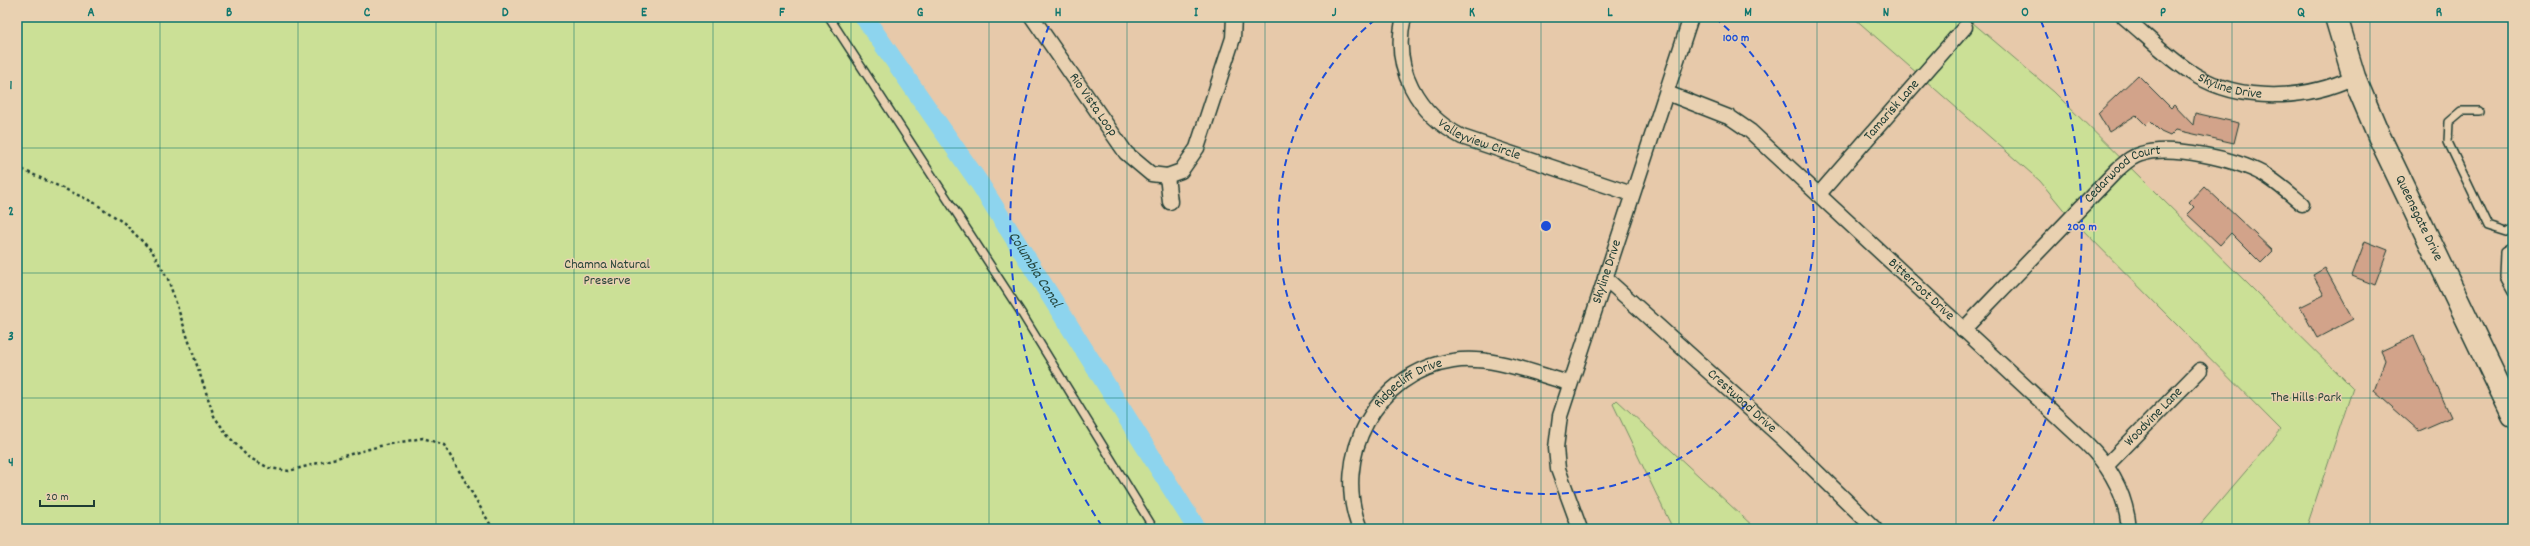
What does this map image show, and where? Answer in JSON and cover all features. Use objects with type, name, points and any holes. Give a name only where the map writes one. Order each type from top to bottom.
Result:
[{"type":"main road","name":"Queensgate Drive","points":[[2336,17],[2354,77],[2379,136],[2513,415]]},
{"type":"street","name":"Rio Vista Loop","points":[[1032,17],[1126,153],[1151,174],[1167,176]]},
{"type":"street","points":[[1170,202],[1167,176],[1181,171],[1197,148],[1233,38],[1234,17]]},
{"type":"street","name":"Valleyview Circle","points":[[1404,17],[1400,52],[1406,76],[1414,95],[1444,128],[1462,137],[1632,194]]},
{"type":"street","name":"Skyline Drive","points":[[1580,529],[1565,491],[1557,462],[1556,448],[1560,416],[1569,383],[1667,93],[1691,17]]},
{"type":"street","name":"Skyline Drive","points":[[2124,17],[2189,71],[2222,87],[2262,93],[2295,94],[2323,90],[2354,77]]},
{"type":"street","name":"Tamarisk Lane","points":[[1819,194],[1965,28]]},
{"type":"street","name":"Bitterroot Drive","points":[[1667,93],[1731,118],[1750,131],[2086,443],[2107,465],[2121,493],[2129,529]]},
{"type":"street","name":"Cedarwood Court","points":[[1963,330],[2118,169],[2139,154],[2159,150],[2182,151],[2242,165],[2263,174],[2302,204]]},
{"type":"street","name":"Crestwood Drive","points":[[1605,278],[1782,438],[1875,529]]},
{"type":"street","name":"Ridgecliff Drive","points":[[1360,529],[1350,481],[1352,458],[1358,440],[1368,417],[1380,400],[1414,374],[1430,366],[1453,361],[1472,360],[1500,364],[1569,383]]},
{"type":"street","name":"Woodvine Lane","points":[[2107,465],[2200,370]]},
{"type":"lane","points":[[829,17],[1022,314],[1154,529]]},
{"type":"lane","points":[[2479,111],[2462,111],[2449,122],[2448,142],[2488,226],[2507,232],[2513,229]]},
{"type":"lane","points":[[2513,247],[2505,252],[2504,277],[2513,293]]},
{"type":"path","points":[[17,167],[93,202],[124,222],[152,251],[168,279],[214,416],[228,436],[248,457],[269,468],[289,471],[380,446],[423,438],[444,445],[493,529]]},
{"type":"green space","name":"Chamna Natural Preserve","points":[[17,17],[864,17],[980,184],[1197,529],[17,529]]},
{"type":"green space","name":"The Hills Park","points":[[1853,17],[1966,17],[2054,92],[2353,388],[2306,529],[2207,529],[2199,526],[2281,430],[2067,214],[2040,181]]},
{"type":"green space","points":[[1617,400],[1756,529],[1673,529],[1613,404]]},
{"type":"building","points":[[2138,75],[2171,108],[2174,105],[2193,125],[2195,113],[2239,123],[2234,143],[2176,130],[2170,136],[2161,132],[2150,121],[2146,125],[2136,115],[2109,132],[2098,113]]},
{"type":"building","points":[[2204,186],[2273,251],[2261,263],[2231,233],[2220,245],[2187,214],[2194,207],[2189,202]]},
{"type":"building","points":[[2365,241],[2388,250],[2375,285],[2352,276]]},
{"type":"building","points":[[2325,268],[2353,319],[2317,338],[2300,307],[2324,295],[2313,275]]},
{"type":"building","points":[[2414,336],[2451,417],[2419,431],[2374,391],[2385,360],[2381,351]]},
{"type":"waterway","name":"Columbia Canal","points":[[864,17],[980,184],[1197,529]]}]
